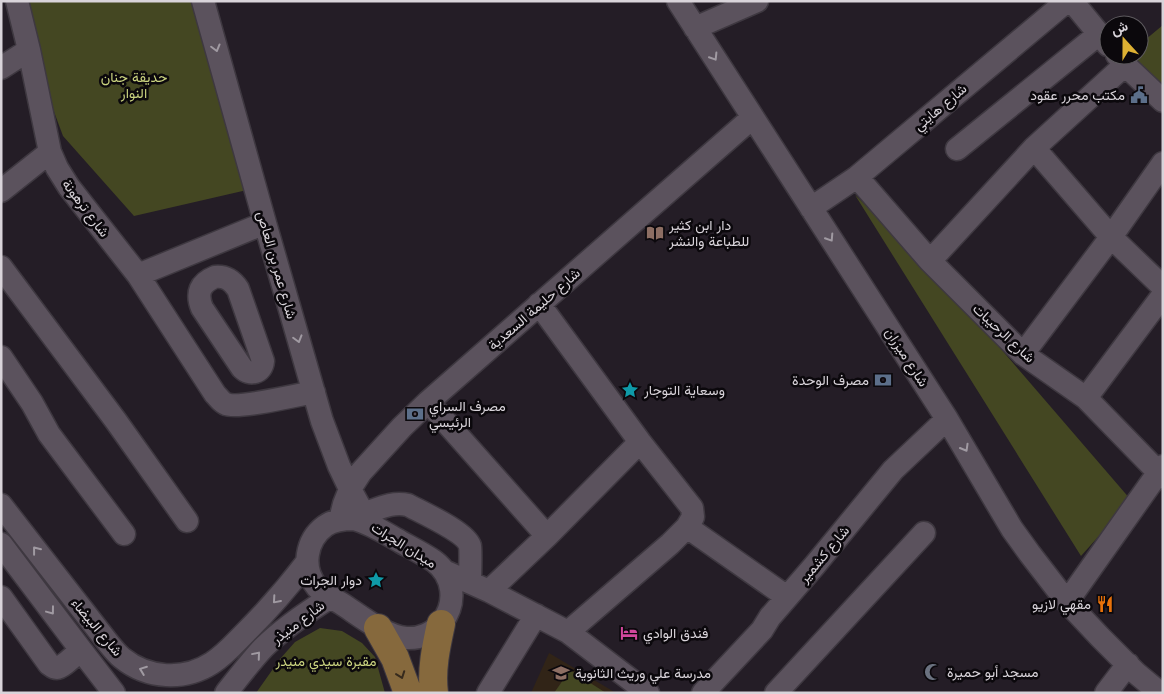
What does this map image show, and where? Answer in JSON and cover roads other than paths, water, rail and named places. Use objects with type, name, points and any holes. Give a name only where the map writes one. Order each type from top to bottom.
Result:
[{"type":"main road","points":[[434,693],[433,668],[440,624]]},
{"type":"main road","points":[[378,628],[395,658],[408,693]]},
{"type":"street","points":[[1,8],[15,1]]},
{"type":"street","name":"شارع ترهونة","points":[[15,1],[30,50],[50,152],[57,168],[69,187],[138,275],[215,394],[225,404],[232,405],[266,401]]},
{"type":"street","name":"شارع عمر بن العاص","points":[[203,1],[265,223],[330,444],[365,518]]},
{"type":"street","name":"شارع ميزران","points":[[678,1],[947,419],[1012,528],[1030,554],[1067,602],[1136,673],[1160,693]]},
{"type":"street","points":[[695,28],[757,1]]},
{"type":"street","name":"شارع هايتي","points":[[811,208],[857,177],[1067,1]]},
{"type":"street","points":[[1072,1],[1099,34]]},
{"type":"street","points":[[957,149],[1099,44]]},
{"type":"street","points":[[1,68],[30,50]]},
{"type":"street","points":[[930,261],[1034,148],[1116,65]]},
{"type":"street","points":[[1126,65],[1163,102]]},
{"type":"street","name":"شارع حليمة السعدية","points":[[340,520],[350,489],[360,472],[428,402],[752,118]]},
{"type":"street","points":[[1034,148],[1111,236],[1163,287]]},
{"type":"street","points":[[1,191],[50,152]]},
{"type":"street","points":[[1022,354],[1163,164]]},
{"type":"street","name":"شارع الرحيبات","points":[[857,177],[930,261],[1022,354],[1086,398],[1161,472]]},
{"type":"street","points":[[138,275],[265,223]]},
{"type":"street","points":[[1,267],[110,413],[187,521]]},
{"type":"street","points":[[1086,398],[1163,295]]},
{"type":"street","points":[[539,304],[640,442],[689,517],[787,597]]},
{"type":"street","points":[[1,357],[32,402],[50,434],[124,534]]},
{"type":"street","points":[[256,372],[266,401],[314,392]]},
{"type":"street","points":[[428,402],[547,536]]},
{"type":"street","name":"شارع كشمير","points":[[703,693],[762,630],[770,617],[893,470],[947,419]]},
{"type":"street","points":[[479,587],[547,536],[640,442]]},
{"type":"street","points":[[1067,602],[1161,472]]},
{"type":"street","points":[[365,518],[391,504],[408,504],[456,532],[465,538],[470,546],[479,587]]},
{"type":"street","name":"شارع البيضاء","points":[[1,505],[121,658],[137,668],[154,674],[185,675],[211,664],[223,655],[255,623],[292,582],[307,562]]},
{"type":"street","points":[[568,632],[670,544],[689,517]]},
{"type":"street","name":"ميدان الجرات","points":[[340,520],[365,518],[435,562],[444,571],[450,581],[452,598],[448,615],[440,624]]},
{"type":"street","points":[[340,520],[326,525],[316,535],[309,548],[307,562],[310,576],[318,588],[378,628],[396,636],[415,638],[433,631],[440,624]]},
{"type":"street","points":[[776,693],[924,533]]},
{"type":"street","name":"شارع البيضاء","points":[[1,544],[114,693]]},
{"type":"street","points":[[444,571],[568,632],[648,693]]},
{"type":"street","points":[[1,597],[49,664],[56,668],[61,667],[80,650]]},
{"type":"street","name":"شارع منيذر","points":[[226,693],[263,648],[295,620],[331,597]]},
{"type":"street","points":[[488,693],[536,615]]},
{"type":"street","points":[[1106,693],[1128,664]]},
{"type":"place","name":"مكتب محرر عقود","points":[[1139,95]]},
{"type":"place","name":"دار ابن كثير للطباعة والنشر","points":[[655,233]]},
{"type":"place","name":"مصرف الوحدة","points":[[883,380]]},
{"type":"place","name":"وسعاية التوجار","points":[[630,390]]},
{"type":"place","name":"مصرف السراي الرئيسي","points":[[415,414]]},
{"type":"place","name":"دوار الجرات","points":[[376,580]]},
{"type":"place","name":"مقهي لازيو","points":[[1105,604]]},
{"type":"place","name":"فندق الوادي","points":[[629,633]]},
{"type":"place","name":"مسجد أبو حميرة","points":[[933,672]]},
{"type":"place","name":"مدرسة علي وريث الثانوية","points":[[561,673]]},
{"type":"park label","name":"حديقة جنان النوار","points":[[134,86]]},
{"type":"park label","name":"مقبرة سيدي منيدر","points":[[326,661]]}]
